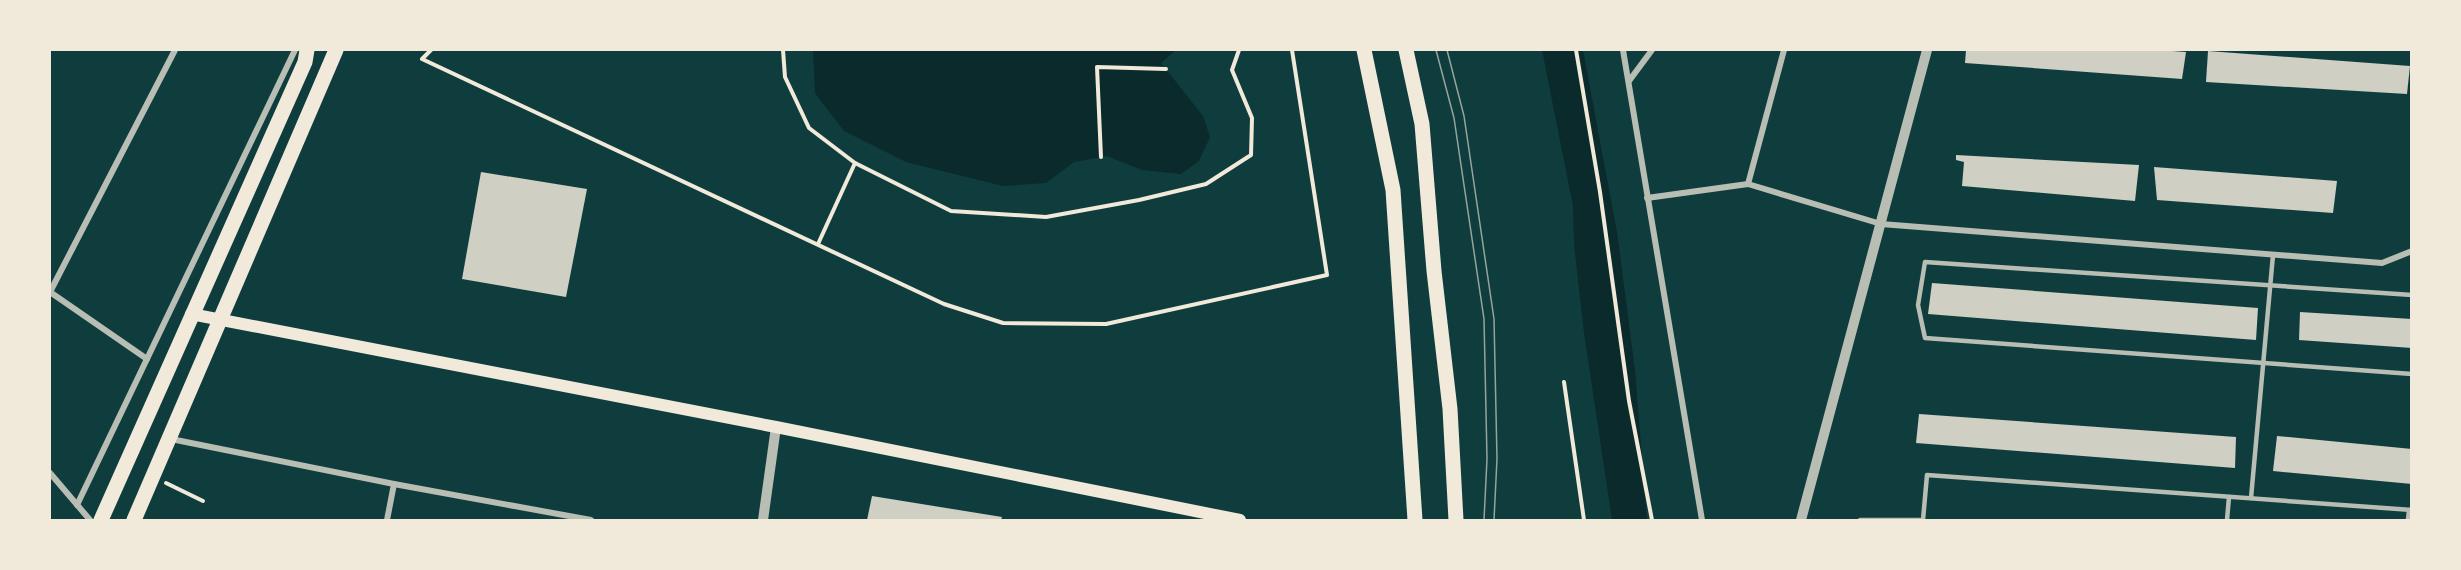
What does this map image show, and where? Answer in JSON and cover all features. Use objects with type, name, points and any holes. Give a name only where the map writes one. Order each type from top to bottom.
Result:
[{"type":"main road","points":[[101,520],[305,62],[307,50]]},
{"type":"main road","points":[[134,520],[336,50]]},
{"type":"main road","points":[[1364,50],[1393,190],[1416,520]]},
{"type":"main road","points":[[1406,50],[1422,123],[1434,271],[1450,409],[1456,520]]},
{"type":"main road","points":[[191,314],[776,427],[1240,520]]},
{"type":"street","points":[[147,359],[50,292],[175,50]]},
{"type":"street","points":[[77,506],[295,50]]},
{"type":"street","points":[[1623,50],[1702,520]]},
{"type":"street","points":[[1629,81],[1652,50]]},
{"type":"street","points":[[1748,184],[1784,50]]},
{"type":"street","points":[[1801,520],[1927,50]]},
{"type":"street","points":[[1647,198],[1748,184],[1881,224],[2382,263],[2412,251]]},
{"type":"street","points":[[763,520],[776,427]]},
{"type":"street","points":[[167,439],[591,520]]},
{"type":"street","points":[[50,473],[90,520]]},
{"type":"street","points":[[387,520],[394,484]]},
{"type":"lane","points":[[2251,498],[2265,364],[2273,255]]},
{"type":"lane","points":[[2411,295],[1925,262],[1918,304],[1925,338],[2412,374]]},
{"type":"lane","points":[[1860,520],[1923,520],[1927,475],[2410,510],[2408,520]]},
{"type":"lane","points":[[2227,520],[2229,497]]},
{"type":"path","points":[[431,50],[422,59],[945,304],[1003,323],[1106,324],[1327,274],[1292,50]]},
{"type":"path","points":[[783,50],[785,77],[809,128],[855,163],[951,211],[1046,217],[1139,200],[1206,184],[1251,155],[1252,118],[1232,70],[1239,50]]},
{"type":"path","points":[[1576,50],[1600,192],[1629,401],[1652,520]]},
{"type":"path","points":[[1101,157],[1097,67],[1166,69]]},
{"type":"path","points":[[818,244],[855,163]]},
{"type":"path","points":[[1564,382],[1584,520]]},
{"type":"water","points":[[813,50],[1176,50],[1161,63],[1203,116],[1210,137],[1199,161],[1181,174],[1142,170],[1107,156],[1074,162],[1046,183],[1003,186],[906,162],[844,131],[815,93]]},
{"type":"water","points":[[1542,50],[1583,50],[1617,232],[1635,370],[1647,520],[1612,520],[1584,333],[1574,244],[1573,206]]},
{"type":"building","points":[[1966,50],[2186,52],[2182,79],[1965,63]]},
{"type":"building","points":[[2208,51],[2410,66],[2407,94],[2206,82]]},
{"type":"building","points":[[1956,155],[2139,165],[2135,201],[1962,186],[1964,162],[1956,160]]},
{"type":"building","points":[[2154,167],[2337,181],[2333,213],[2157,200]]},
{"type":"building","points":[[481,172],[587,189],[566,297],[462,279]]},
{"type":"building","points":[[1932,283],[2258,308],[2256,340],[1928,314]]},
{"type":"building","points":[[2300,312],[2412,319],[2412,348],[2299,340]]},
{"type":"building","points":[[1919,414],[2236,437],[2235,468],[1916,443]]},
{"type":"building","points":[[2277,436],[2412,449],[2412,484],[2273,471]]},
{"type":"building","points":[[872,496],[1002,517],[1001,520],[867,520]]},
{"type":"tram line","points":[[1436,50],[1454,118],[1484,319],[1487,459],[1484,520]]},
{"type":"tram line","points":[[1447,50],[1464,116],[1494,319],[1497,459],[1494,520]]}]
